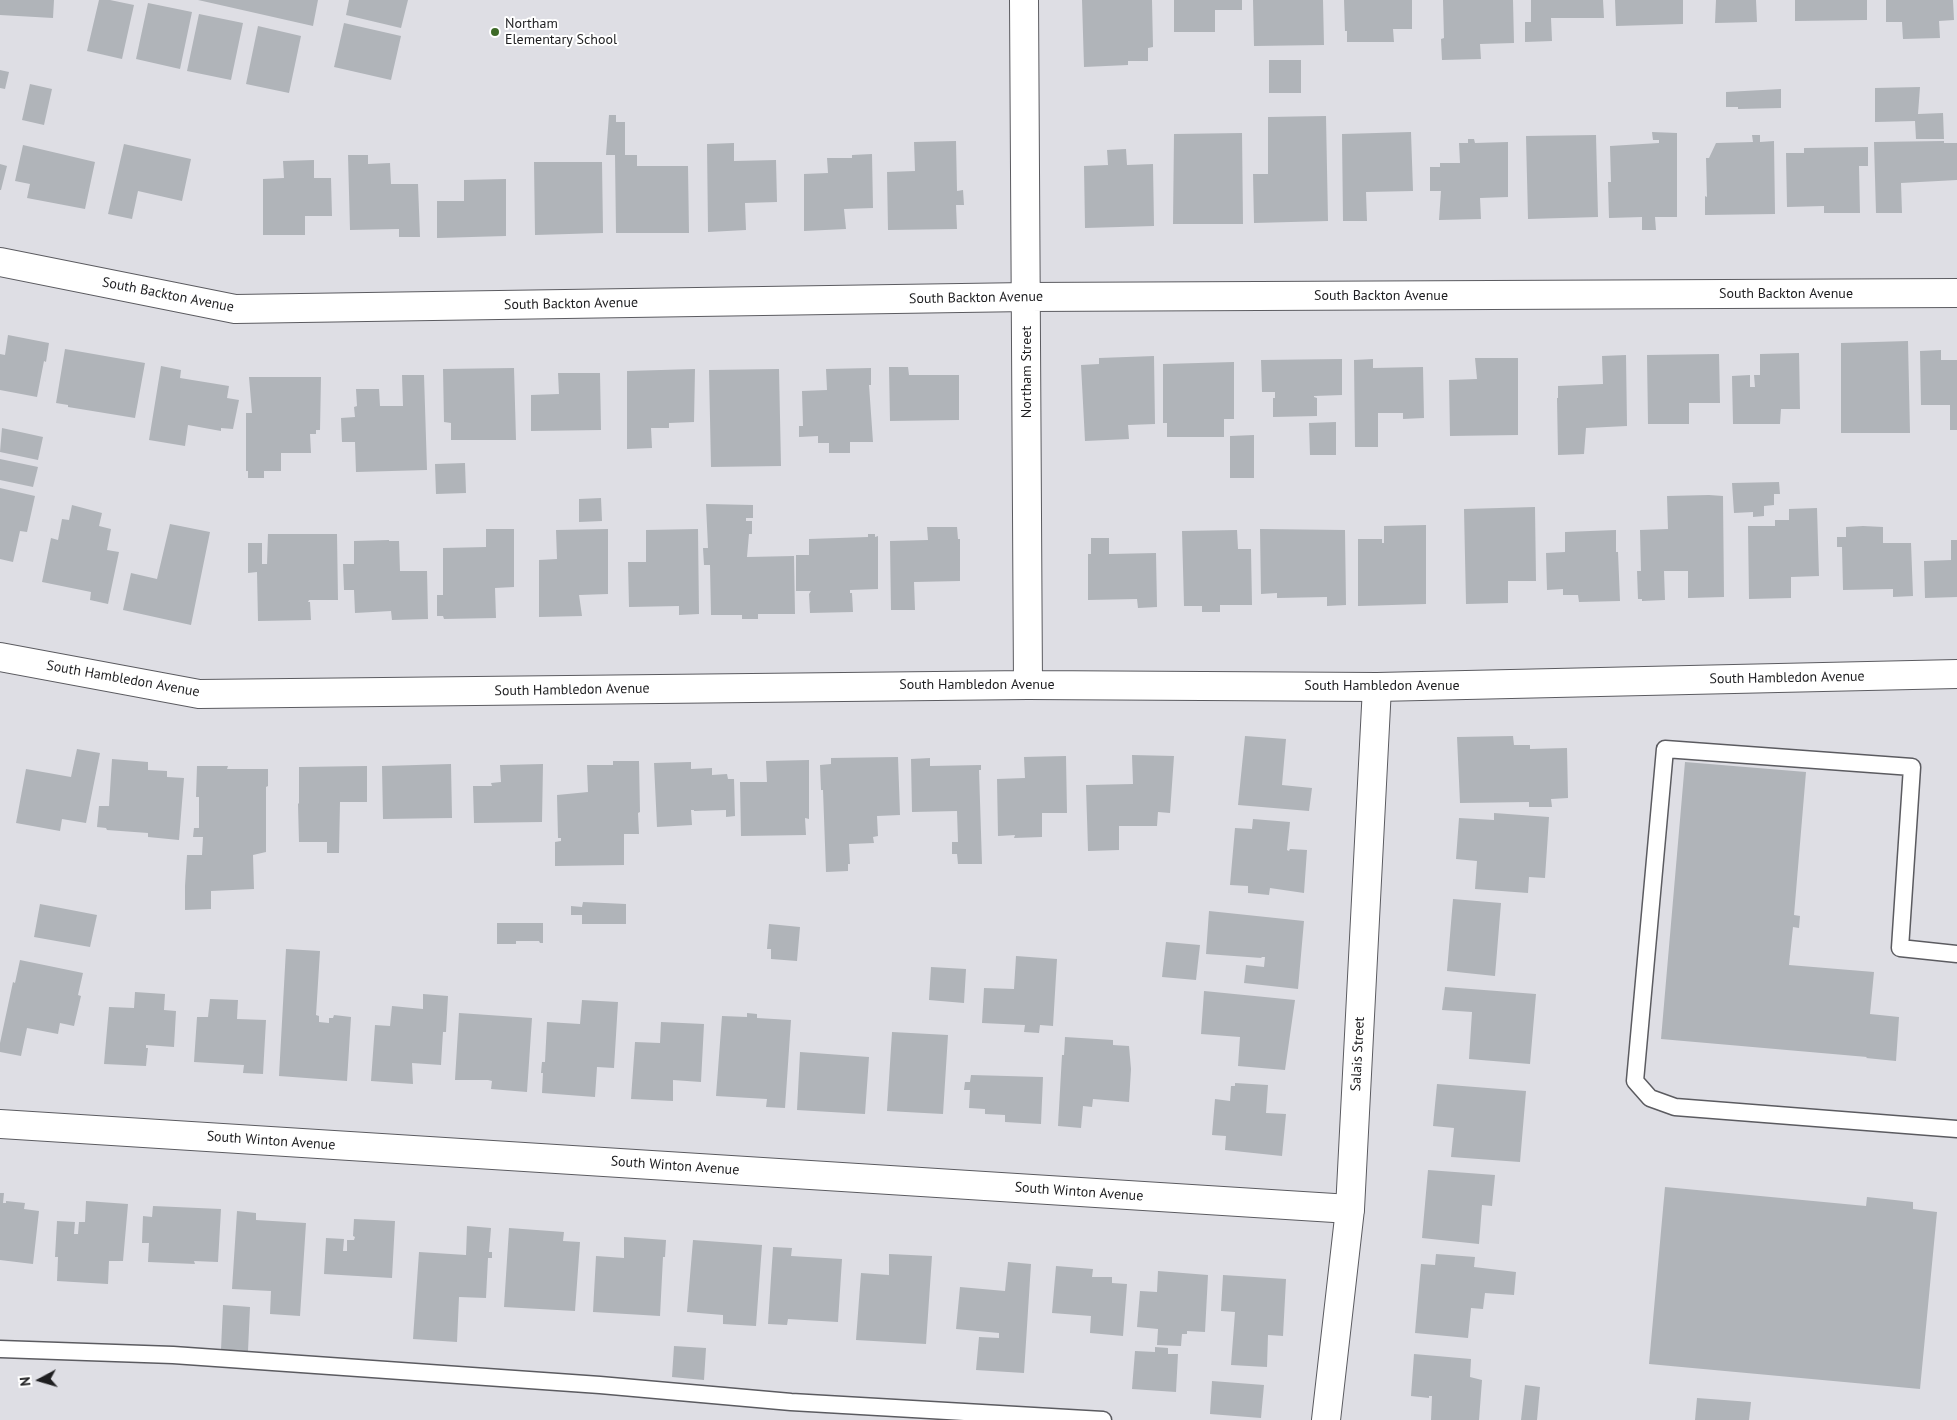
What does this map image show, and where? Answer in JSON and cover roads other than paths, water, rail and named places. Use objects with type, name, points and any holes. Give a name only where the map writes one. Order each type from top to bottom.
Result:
[{"type":"street","name":"Northam Street","points":[[1024,0],[1028,685]]},
{"type":"street","name":"South Backton Avenue","points":[[0,262],[234,309],[1027,297],[1957,293]]},
{"type":"street","name":"South Hambledon Avenue","points":[[0,657],[198,694],[1028,685],[1377,687],[1957,674]]},
{"type":"street","name":"Salais Street","points":[[1326,1420],[1350,1209],[1377,687]]},
{"type":"street","name":"South Winton Avenue","points":[[0,1124],[1350,1209]]},
{"type":"lane","points":[[1957,954],[1900,948],[1912,767],[1666,749],[1635,1081],[1650,1098],[1675,1108],[1957,1129]]},
{"type":"lane","points":[[0,1349],[173,1355],[600,1385],[791,1402],[1103,1420]]},
{"type":"place","name":"Northam Elementary School","points":[[495,32]]}]
